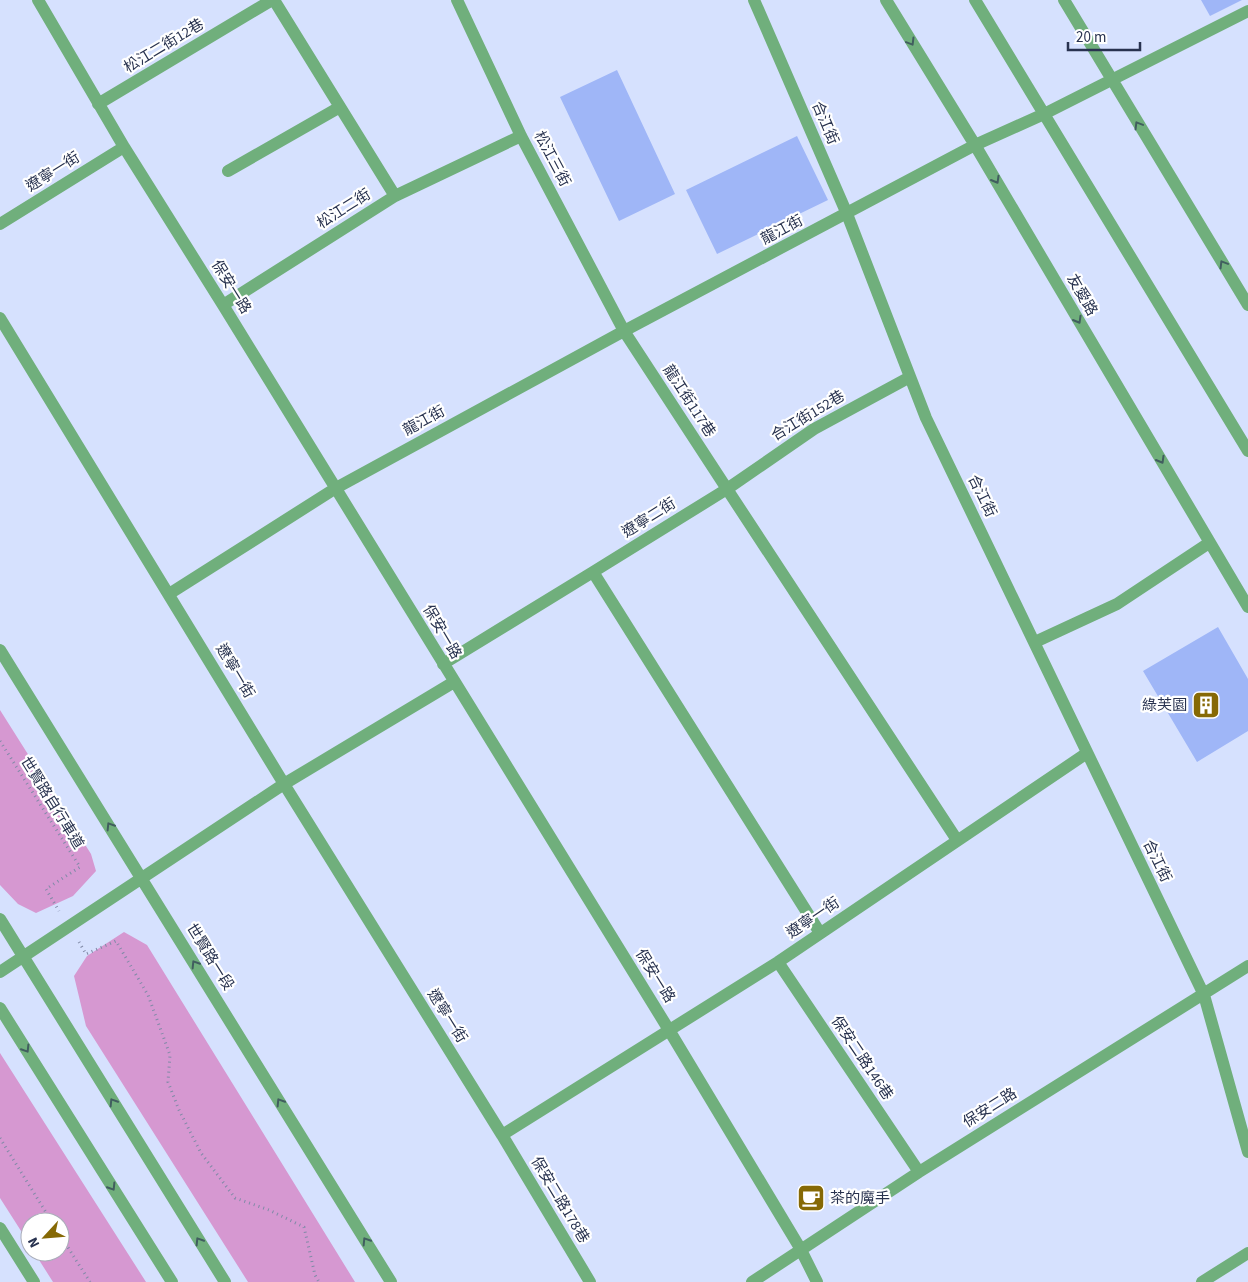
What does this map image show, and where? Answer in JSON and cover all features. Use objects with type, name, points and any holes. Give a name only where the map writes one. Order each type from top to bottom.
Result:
[{"type":"street","name":"保安一路","points":[[38,0],[124,147],[669,1030],[800,1248],[817,1282]]},
{"type":"street","name":"松江二街12巷","points":[[98,104],[273,0]]},
{"type":"street","name":"松江二街","points":[[223,305],[394,196],[273,0]]},
{"type":"street","name":"松江三街","points":[[457,0],[521,136],[624,331]]},
{"type":"street","name":"合江街","points":[[754,0],[847,214],[926,418],[1036,642],[1087,753],[1204,995],[1248,1152]]},
{"type":"street","name":"友愛路","points":[[886,0],[975,145],[1248,607]]},
{"type":"street","points":[[974,0],[1248,451]]},
{"type":"street","points":[[1064,0],[1248,305]]},
{"type":"street","name":"龍江街","points":[[169,594],[336,488],[624,331],[975,145],[1044,114],[1248,11]]},
{"type":"street","points":[[228,171],[340,107]]},
{"type":"street","points":[[394,196],[521,136]]},
{"type":"street","name":"遼寧一街","points":[[0,224],[124,147]]},
{"type":"street","name":"遼寧一街","points":[[0,318],[284,784],[502,1135],[778,962],[1087,753]]},
{"type":"street","name":"龍江街117巷","points":[[624,331],[727,489]]},
{"type":"street","name":"合江街152巷","points":[[727,489],[814,429],[910,377]]},
{"type":"street","points":[[727,489],[957,840]]},
{"type":"street","name":"遼寧二街","points":[[443,664],[727,489]]},
{"type":"street","points":[[1036,642],[1117,604],[1210,543]]},
{"type":"street","points":[[593,572],[820,933]]},
{"type":"street","name":"世賢路一段","points":[[0,650],[391,1282]]},
{"type":"street","points":[[0,972],[284,784],[454,682]]},
{"type":"street","points":[[0,920],[225,1282]]},
{"type":"street","name":"保安二路146巷","points":[[778,962],[918,1172]]},
{"type":"street","name":"保安二路","points":[[752,1282],[800,1248],[918,1172],[1248,966]]},
{"type":"street","points":[[0,1008],[172,1282]]},
{"type":"street","name":"保安二路178巷","points":[[502,1135],[590,1282]]},
{"type":"street","points":[[0,1228],[34,1282]]},
{"type":"street","points":[[1202,1282],[1248,1253]]},
{"type":"path","name":"世賢路自行車道","points":[[0,741],[80,867],[46,889]]},
{"type":"path","points":[[86,954],[116,942],[148,995],[170,1055],[168,1082],[179,1110],[202,1154],[235,1198],[268,1210],[304,1227],[315,1275],[319,1282]]},
{"type":"path","points":[[0,1138],[46,1212]]},
{"type":"path","points":[[70,1251],[90,1282]]},
{"type":"shaded area","points":[[0,710],[91,854],[96,871],[73,896],[36,913],[18,904],[0,885]]},
{"type":"shaded area","points":[[124,932],[147,945],[355,1282],[248,1282],[86,1026],[74,976],[87,956]]},
{"type":"shaded area","points":[[0,1053],[146,1282],[53,1282],[40,1262],[70,1262],[70,1212],[20,1212],[20,1229],[0,1198]]},
{"type":"building","points":[[1201,0],[1242,0],[1210,16]]},
{"type":"building","points":[[617,70],[675,194],[619,221],[560,97]]},
{"type":"building","points":[[797,136],[828,200],[717,254],[686,190]]},
{"type":"building","name":"綠芙園","points":[[1218,627],[1248,679],[1248,731],[1197,762],[1143,671]]},
{"type":"place","name":"綠芙園","points":[[1206,705]]},
{"type":"place","name":"茶的魔手","points":[[811,1198]]}]
